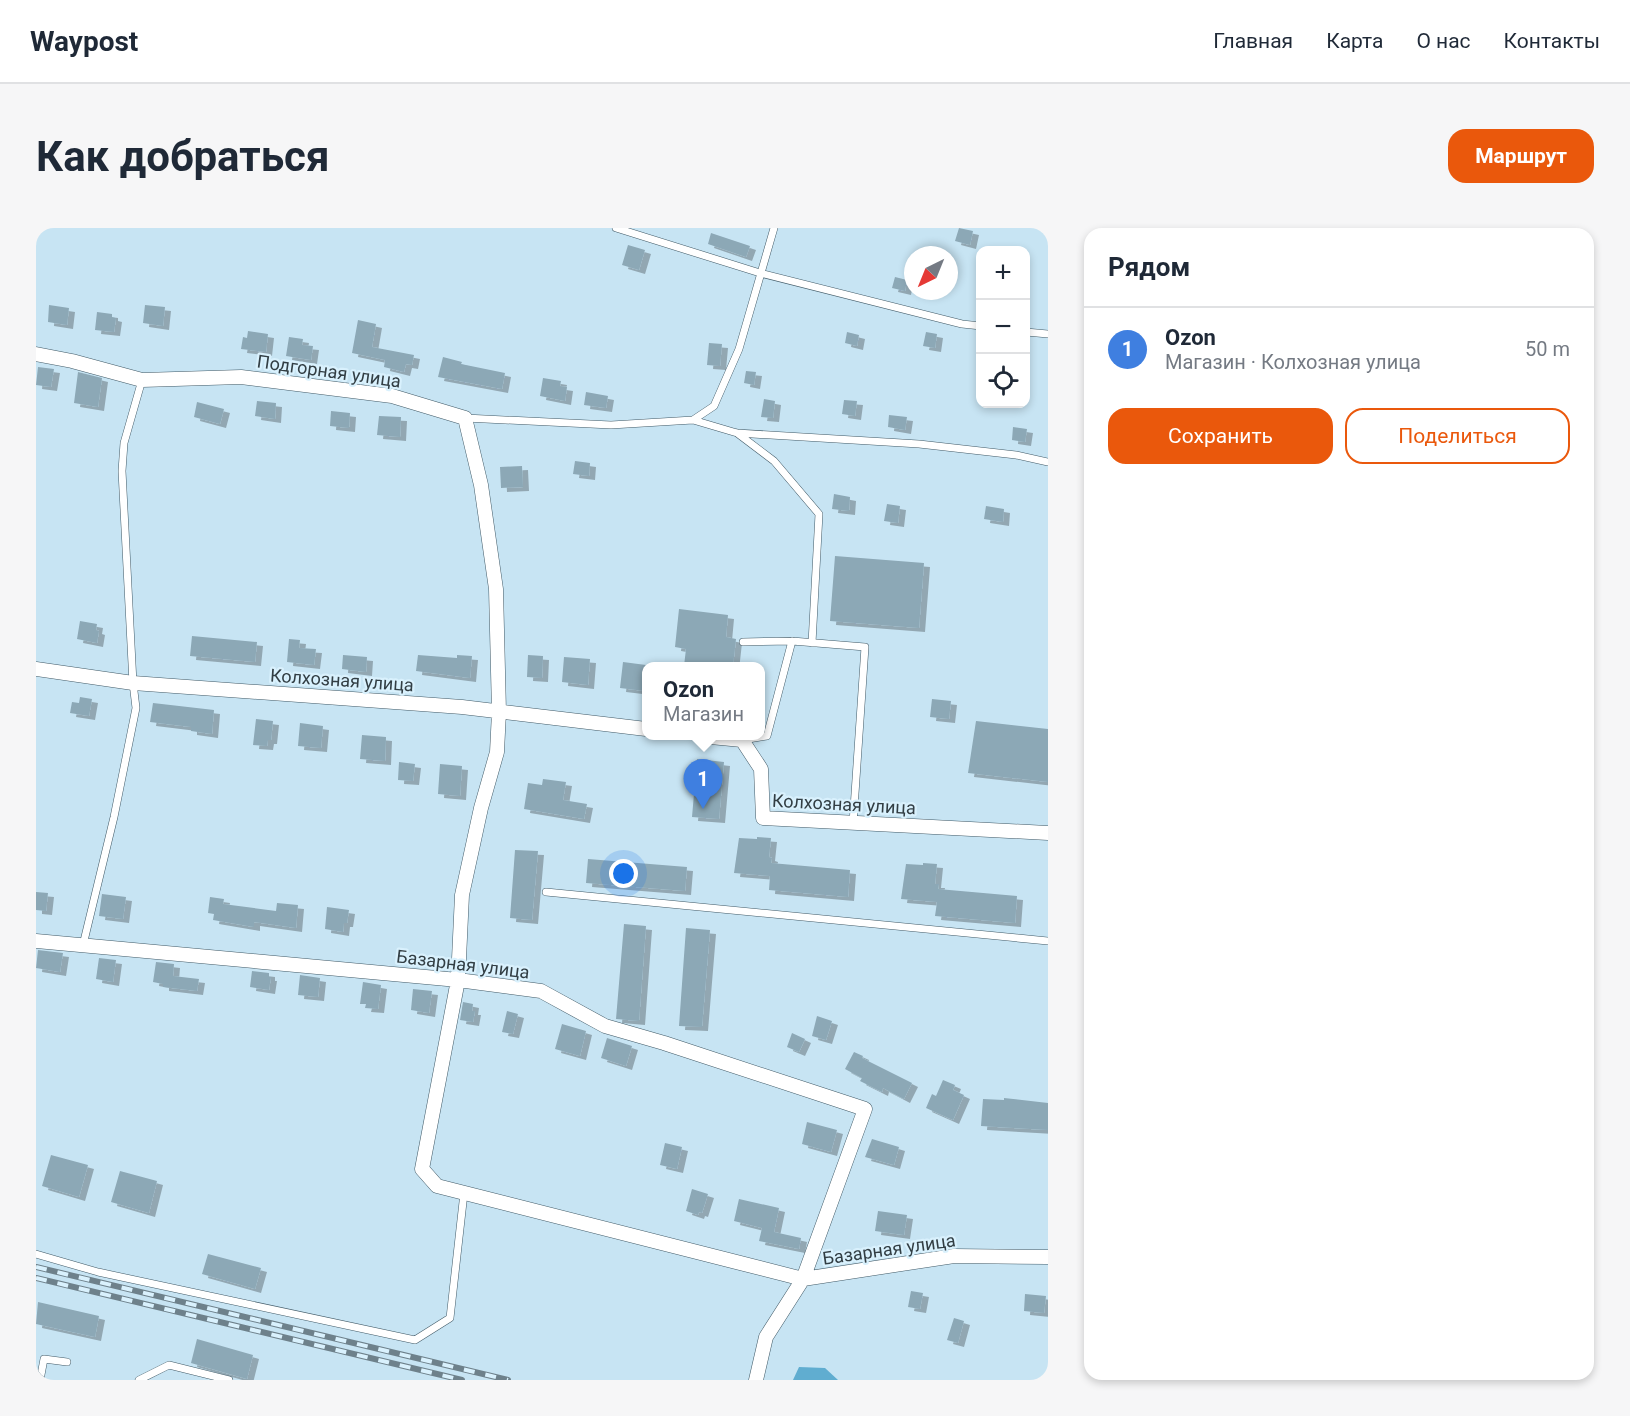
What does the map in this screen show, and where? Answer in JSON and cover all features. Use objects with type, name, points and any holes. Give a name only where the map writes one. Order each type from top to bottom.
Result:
[{"type":"street","name":"Подгорная улица","points":[[36,354],[142,380],[241,377],[392,396],[465,418]]},
{"type":"street","points":[[465,418],[482,485],[496,589],[498,752],[481,808],[462,895],[458,980],[422,1169],[436,1186],[803,1279]]},
{"type":"street","name":"Колхозная улица","points":[[36,669],[133,683],[462,707],[642,729]]},
{"type":"street","name":"Колхозная улица","points":[[742,740],[761,769],[763,818],[1048,833]]},
{"type":"street","name":"Базарная улица","points":[[36,941],[458,980],[541,991],[605,1026],[865,1109],[803,1279],[766,1337],[756,1380]]},
{"type":"street","name":"Базарная улица","points":[[803,1279],[954,1256],[1048,1257]]},
{"type":"lane","points":[[616,228],[760,273],[962,324],[976,325]]},
{"type":"lane","points":[[693,420],[714,406],[739,349],[774,228]]},
{"type":"lane","points":[[1030,332],[1048,334]]},
{"type":"lane","points":[[83,945],[114,817],[136,708],[122,471],[124,443],[142,380]]},
{"type":"lane","points":[[465,418],[611,425],[693,420],[737,433],[919,444],[1016,455],[1048,462]]},
{"type":"lane","points":[[737,433],[774,461],[819,514],[812,643]]},
{"type":"lane","points":[[765,736],[767,736],[792,641]]},
{"type":"lane","points":[[743,642],[792,641],[865,647],[853,823]]},
{"type":"lane","points":[[546,892],[1048,941]]},
{"type":"lane","points":[[36,1254],[98,1272],[415,1340],[450,1318],[464,1193]]},
{"type":"lane","points":[[40,1380],[44,1359],[67,1362]]},
{"type":"lane","points":[[139,1380],[169,1365],[229,1380]]},
{"type":"shaded area","points":[[799,1367],[825,1368],[838,1380],[793,1380]]},
{"type":"building","points":[[959,228],[973,231],[970,245],[955,241]]},
{"type":"building","points":[[711,233],[750,246],[746,257],[708,244]]},
{"type":"building","points":[[628,245],[645,250],[639,270],[622,265]]},
{"type":"building","points":[[895,277],[904,279],[904,291],[892,288]]},
{"type":"building","points":[[49,305],[69,308],[67,325],[48,322]]},
{"type":"building","points":[[145,305],[165,307],[163,326],[143,323]]},
{"type":"building","points":[[97,312],[112,314],[112,317],[116,318],[114,332],[95,330]]},
{"type":"building","points":[[358,320],[376,324],[372,347],[414,355],[412,365],[406,364],[404,372],[384,367],[385,360],[352,353]]},
{"type":"building","points":[[248,331],[268,334],[266,352],[241,349],[243,337],[247,338]]},
{"type":"building","points":[[847,332],[859,335],[857,346],[845,343]]},
{"type":"building","points":[[926,332],[937,334],[935,348],[923,346]]},
{"type":"building","points":[[289,337],[303,339],[302,345],[313,346],[311,360],[286,356]]},
{"type":"building","points":[[709,343],[722,344],[720,366],[707,365]]},
{"type":"building","points":[[443,357],[462,362],[461,364],[505,373],[502,389],[438,377]]},
{"type":"building","points":[[38,367],[54,369],[51,387],[36,385]]},
{"type":"building","points":[[746,371],[756,372],[754,385],[744,383]]},
{"type":"building","points":[[78,372],[102,378],[98,407],[74,403]]},
{"type":"building","points":[[543,378],[561,381],[560,386],[567,387],[565,401],[540,396]]},
{"type":"building","points":[[586,392],[608,396],[606,408],[584,405]]},
{"type":"building","points":[[764,399],[775,401],[773,418],[761,417]]},
{"type":"building","points":[[844,400],[857,401],[855,416],[842,414]]},
{"type":"building","points":[[257,401],[276,403],[275,419],[255,416]]},
{"type":"building","points":[[197,402],[224,409],[220,424],[194,417]]},
{"type":"building","points":[[331,411],[350,413],[349,428],[330,426]]},
{"type":"building","points":[[889,415],[907,417],[905,430],[888,427]]},
{"type":"building","points":[[379,416],[401,417],[400,437],[377,435]]},
{"type":"building","points":[[1013,427],[1027,429],[1025,442],[1012,440]]},
{"type":"building","points":[[575,461],[590,463],[589,476],[573,474]]},
{"type":"building","points":[[522,466],[523,487],[501,488],[500,467]]},
{"type":"building","points":[[834,494],[850,497],[849,511],[832,509]]},
{"type":"building","points":[[887,504],[900,506],[898,523],[884,521]]},
{"type":"building","points":[[986,506],[1004,509],[1003,522],[984,519]]},
{"type":"building","points":[[835,556],[924,563],[919,628],[830,621]]},
{"type":"building","points":[[679,609],[728,615],[726,637],[736,639],[733,662],[684,662],[686,649],[675,647]]},
{"type":"building","points":[[80,621],[97,624],[96,630],[99,631],[97,643],[77,639]]},
{"type":"building","points":[[192,636],[257,642],[255,662],[190,656]]},
{"type":"building","points":[[289,639],[300,640],[299,648],[316,649],[314,665],[287,662]]},
{"type":"building","points":[[343,655],[367,657],[366,672],[342,669]]},
{"type":"building","points":[[418,655],[457,658],[457,655],[472,656],[470,678],[416,671]]},
{"type":"building","points":[[528,655],[543,656],[542,678],[527,677]]},
{"type":"building","points":[[564,657],[590,659],[588,685],[562,682]]},
{"type":"building","points":[[623,662],[642,664],[642,691],[620,688]]},
{"type":"building","points":[[80,697],[92,699],[89,716],[70,713],[72,702],[79,703]]},
{"type":"building","points":[[932,699],[951,701],[949,719],[930,717]]},
{"type":"building","points":[[153,703],[214,710],[212,734],[191,731],[191,727],[150,722]]},
{"type":"building","points":[[256,719],[273,721],[271,740],[268,740],[267,746],[253,745]]},
{"type":"building","points":[[976,721],[1048,729],[1048,782],[968,773]]},
{"type":"building","points":[[300,723],[323,726],[321,748],[298,746]]},
{"type":"building","points":[[362,735],[386,737],[385,761],[360,759]]},
{"type":"building","points":[[697,759],[724,762],[719,819],[692,817]]},
{"type":"building","points":[[399,762],[415,764],[413,781],[398,780]]},
{"type":"building","points":[[440,764],[462,766],[460,796],[438,794]]},
{"type":"building","points":[[543,779],[566,782],[563,800],[587,804],[584,819],[524,809],[528,783],[542,785]]},
{"type":"building","points":[[757,837],[771,838],[769,857],[772,858],[771,863],[850,870],[848,897],[769,890],[770,876],[734,873],[739,838],[757,839]]},
{"type":"building","points":[[515,850],[538,851],[532,920],[510,918]]},
{"type":"building","points":[[588,859],[687,867],[685,891],[586,883]]},
{"type":"building","points":[[923,863],[937,864],[935,884],[939,884],[938,889],[1017,896],[1015,923],[935,916],[937,902],[901,899],[906,864],[923,865]]},
{"type":"building","points":[[36,892],[48,893],[46,911],[36,910]]},
{"type":"building","points":[[102,894],[126,897],[123,919],[99,916]]},
{"type":"building","points":[[210,897],[224,899],[223,904],[276,911],[277,903],[298,905],[296,928],[254,922],[254,927],[213,920],[214,914],[208,913]]},
{"type":"building","points":[[327,907],[349,910],[343,932],[325,929]]},
{"type":"building","points":[[624,924],[646,926],[639,1021],[616,1019]]},
{"type":"building","points":[[686,928],[710,930],[702,1027],[679,1026]]},
{"type":"building","points":[[38,950],[63,953],[60,972],[36,968]]},
{"type":"building","points":[[99,958],[116,960],[113,982],[96,979]]},
{"type":"building","points":[[156,962],[174,964],[173,976],[199,979],[197,991],[163,987],[163,984],[153,982]]},
{"type":"building","points":[[252,971],[269,973],[271,977],[269,990],[250,987]]},
{"type":"building","points":[[300,975],[320,978],[318,997],[298,995]]},
{"type":"building","points":[[363,982],[381,985],[378,1009],[365,1008],[366,1004],[360,1004]]},
{"type":"building","points":[[413,989],[432,991],[429,1013],[411,1010]]},
{"type":"building","points":[[463,1002],[473,1004],[472,1011],[475,1011],[473,1022],[460,1020]]},
{"type":"building","points":[[507,1011],[518,1014],[513,1034],[502,1032]]},
{"type":"building","points":[[817,1016],[832,1021],[826,1040],[812,1036]]},
{"type":"building","points":[[562,1024],[586,1031],[580,1056],[555,1049]]},
{"type":"building","points":[[792,1033],[805,1039],[799,1052],[787,1047]]},
{"type":"building","points":[[607,1038],[632,1046],[626,1066],[601,1058]]},
{"type":"building","points":[[854,1052],[912,1083],[904,1099],[883,1088],[882,1092],[860,1081],[862,1078],[845,1069]]},
{"type":"building","points":[[943,1080],[955,1085],[953,1090],[964,1095],[953,1120],[926,1108],[932,1094],[936,1096]]},
{"type":"building","points":[[1004,1098],[1048,1103],[1048,1130],[981,1126],[983,1099],[1004,1100]]},
{"type":"building","points":[[807,1122],[837,1130],[831,1152],[802,1144]]},
{"type":"building","points":[[872,1139],[899,1147],[894,1165],[865,1157]]},
{"type":"building","points":[[665,1143],[682,1147],[677,1169],[660,1165]]},
{"type":"building","points":[[51,1155],[88,1165],[79,1197],[42,1186]]},
{"type":"building","points":[[120,1171],[157,1181],[149,1213],[111,1202]]},
{"type":"building","points":[[692,1189],[708,1194],[702,1213],[699,1212],[698,1215],[686,1211]]},
{"type":"building","points":[[739,1199],[779,1208],[774,1232],[801,1238],[799,1249],[759,1241],[762,1228],[734,1221]]},
{"type":"building","points":[[878,1211],[907,1215],[904,1235],[875,1231]]},
{"type":"building","points":[[208,1254],[261,1268],[255,1289],[202,1274]]},
{"type":"building","points":[[911,1291],[923,1293],[920,1309],[908,1307]]},
{"type":"building","points":[[1025,1294],[1046,1296],[1044,1313],[1024,1311]]},
{"type":"building","points":[[38,1302],[99,1316],[95,1337],[36,1324]]},
{"type":"building","points":[[954,1318],[964,1321],[958,1343],[947,1340]]},
{"type":"building","points":[[197,1339],[253,1355],[247,1379],[191,1363]]},
{"type":"railway","points":[[36,1267],[508,1380]]},
{"type":"railway","points":[[36,1278],[462,1380]]},
{"type":"place","name":"Ozon","points":[[703,809]]}]
